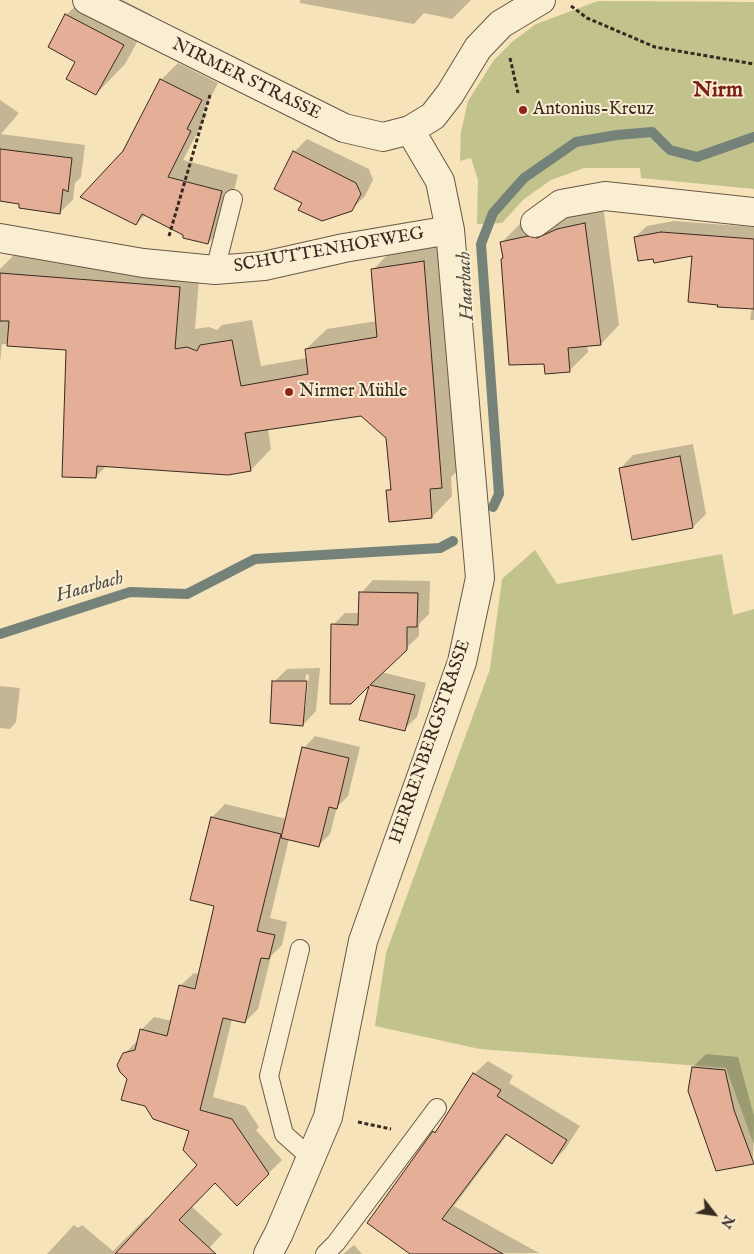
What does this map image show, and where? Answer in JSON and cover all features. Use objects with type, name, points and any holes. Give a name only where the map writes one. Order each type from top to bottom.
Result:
[{"type":"street","name":"NIRMER STRASSE","points":[[87,0],[344,128],[382,137],[410,130],[433,116],[450,94],[478,48],[501,24],[541,0]]},
{"type":"street","name":"HERRENBERGSTRASSE","points":[[268,1254],[312,1159],[328,1116],[363,941],[462,662],[480,578],[450,230],[440,181],[410,130]]},
{"type":"street","points":[[535,224],[561,204],[606,196],[754,212]]},
{"type":"street","name":"SCHUTTENHOFWEG","points":[[0,238],[162,264],[215,270],[264,266],[344,248],[450,230]]},
{"type":"lane","points":[[215,270],[233,199]]},
{"type":"lane","points":[[300,949],[269,1076],[284,1134],[312,1159]]},
{"type":"lane","points":[[324,1254],[336,1243],[436,1108]]},
{"type":"path","points":[[569,4],[587,18],[655,47],[754,64]]},
{"type":"path","points":[[162,264],[218,66]]},
{"type":"green space","points":[[598,1],[754,2],[754,189],[641,178],[640,168],[584,168],[551,180],[524,199],[502,223],[477,224],[478,180],[471,158],[460,161],[461,132],[468,101],[494,60],[512,42],[536,24]]},
{"type":"green space","points":[[535,550],[557,584],[722,554],[733,615],[754,609],[754,1145],[726,1068],[480,1049],[375,1026],[386,953],[490,669],[502,579]]},
{"type":"building","points":[[65,14],[124,45],[96,95],[66,79],[75,62],[48,47]]},
{"type":"building","points":[[160,79],[202,100],[187,129],[191,131],[168,177],[222,191],[208,244],[183,238],[183,235],[142,214],[136,225],[80,197],[123,151]]},
{"type":"building","points":[[0,149],[72,158],[68,192],[63,189],[60,214],[19,208],[19,204],[0,201]]},
{"type":"building","points":[[293,151],[356,183],[361,194],[352,211],[322,221],[298,210],[302,203],[274,189]]},
{"type":"building","points":[[585,223],[601,345],[568,348],[570,372],[545,374],[544,364],[509,365],[501,259],[503,258],[500,242],[528,236],[537,238],[557,229]]},
{"type":"building","points":[[661,232],[754,239],[754,309],[717,307],[718,305],[688,302],[692,256],[654,263],[653,259],[638,261],[634,237]]},
{"type":"building","points":[[424,261],[442,488],[430,489],[432,518],[389,522],[386,490],[391,490],[386,438],[361,416],[245,433],[251,471],[228,475],[97,466],[96,478],[62,477],[66,350],[7,346],[9,321],[0,321],[0,273],[180,287],[175,349],[187,347],[197,351],[200,345],[232,340],[241,386],[308,374],[305,349],[377,337],[371,269]]},
{"type":"building","points":[[680,456],[693,528],[632,540],[619,468]]},
{"type":"building","points":[[359,592],[418,593],[417,627],[407,627],[407,650],[370,685],[415,695],[405,731],[359,720],[369,686],[351,704],[330,704],[331,624],[358,625]]},
{"type":"building","points":[[272,681],[307,681],[303,726],[270,723]]},
{"type":"building","points":[[302,747],[349,758],[337,809],[329,807],[319,847],[281,838]]},
{"type":"building","points":[[211,817],[281,834],[257,931],[275,935],[269,959],[261,958],[245,1023],[223,1018],[200,1110],[232,1119],[269,1174],[237,1206],[215,1183],[179,1220],[216,1254],[115,1254],[197,1165],[183,1150],[189,1131],[153,1119],[145,1106],[121,1100],[127,1079],[120,1072],[117,1065],[123,1053],[135,1050],[140,1029],[167,1036],[179,985],[195,989],[214,906],[190,900]]},
{"type":"building","points":[[692,1067],[725,1070],[734,1110],[754,1164],[716,1171],[688,1091]]},
{"type":"building","points":[[473,1073],[501,1090],[497,1096],[567,1140],[552,1164],[506,1134],[442,1219],[503,1254],[410,1254],[367,1223],[433,1131],[435,1133]]},
{"type":"waterway","name":"Haarbach","points":[[493,507],[499,494],[481,244],[493,213],[524,178],[576,142],[617,135],[652,132],[670,150],[697,157],[754,137]]},
{"type":"waterway","name":"Haarbach","points":[[0,634],[130,592],[187,594],[255,559],[440,548],[453,541]]},
{"type":"place","name":"Antonius-Kreuz","points":[[523,110]]},
{"type":"place","name":"Nirmer Mühle","points":[[289,392]]},
{"type":"district","name":"Nirm","points":[[718,91]]}]
